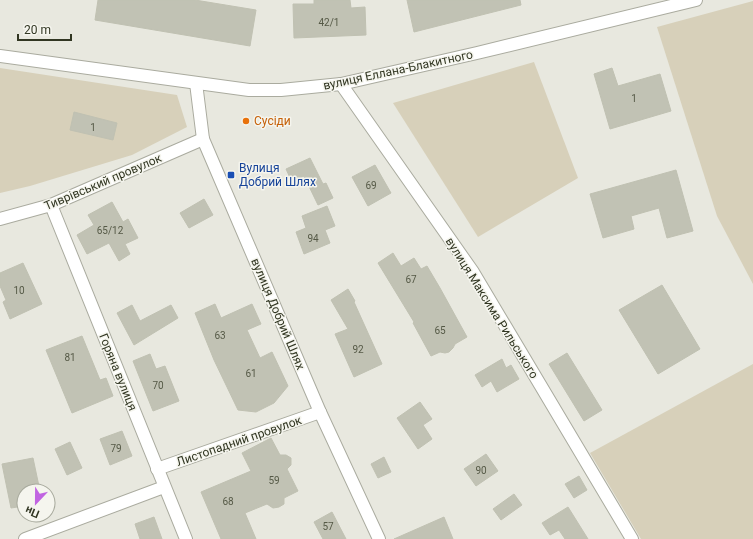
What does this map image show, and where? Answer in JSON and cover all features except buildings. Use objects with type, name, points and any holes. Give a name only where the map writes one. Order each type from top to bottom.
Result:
[{"type":"street","name":"вулиця Еллана-Блакитного","points":[[0,56],[249,90],[274,90],[342,84],[696,0]]},
{"type":"street","name":"вулиця Добрий Шлях","points":[[196,83],[203,139],[320,412],[379,539]]},
{"type":"street","name":"вулиця Максима Рильського","points":[[342,84],[473,272],[632,539]]},
{"type":"street","name":"Тиврівський провулок","points":[[0,219],[51,205],[203,139]]},
{"type":"street","name":"Горяна вулиця","points":[[51,205],[186,539]]},
{"type":"street","name":"Листопадний провулок","points":[[157,469],[320,412]]},
{"type":"street","points":[[25,539],[164,487]]},
{"type":"shaded area","points":[[753,1],[753,284],[717,216],[657,27]]},
{"type":"shaded area","points":[[534,62],[578,178],[478,237],[393,103]]},
{"type":"shaded area","points":[[0,68],[177,95],[187,127],[132,155],[30,186],[0,193]]},
{"type":"shaded area","points":[[753,364],[753,539],[641,539],[590,453]]},
{"type":"place","name":"Сусіди","points":[[246,121]]},
{"type":"place","name":"Вулиця Добрий Шлях","points":[[231,175]]}]
